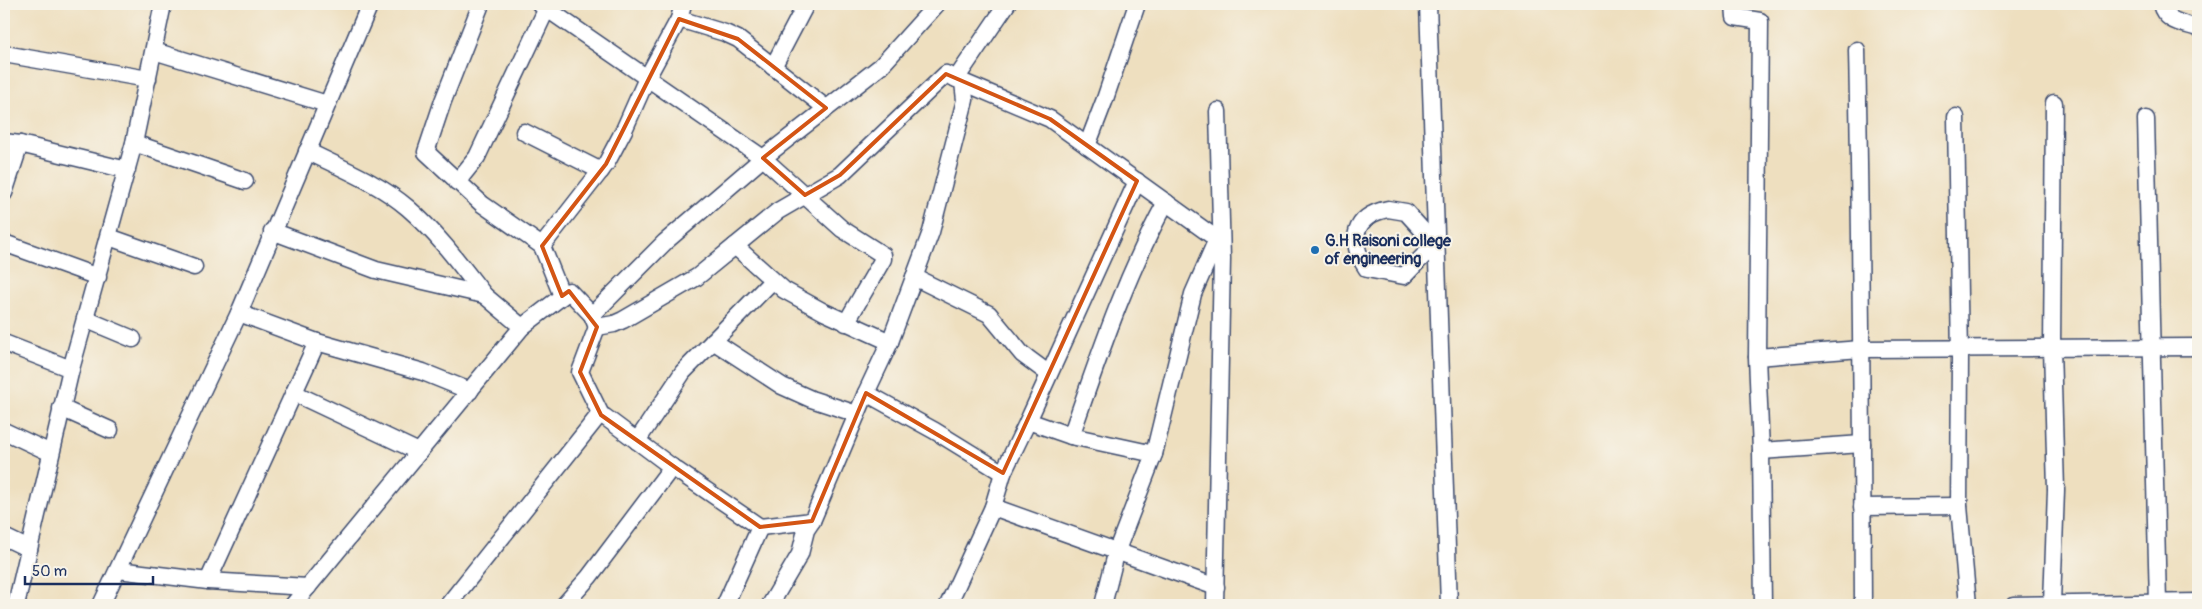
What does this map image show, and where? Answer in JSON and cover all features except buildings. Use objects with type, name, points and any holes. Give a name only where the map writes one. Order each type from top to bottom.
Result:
[{"type":"street","points":[[16,605],[70,368],[98,277],[134,143],[164,4]]},
{"type":"street","points":[[102,605],[239,313],[272,231],[370,4]]},
{"type":"street","points":[[481,4],[443,101],[426,152],[482,204],[542,246],[562,296]]},
{"type":"street","points":[[773,66],[806,4]]},
{"type":"street","points":[[812,521],[760,527],[672,467],[601,415],[580,372],[594,321],[665,242],[763,158],[881,66],[937,4]]},
{"type":"street","points":[[770,605],[800,554],[806,530],[812,521],[866,393],[890,342],[931,232],[966,100],[960,81],[1007,4]]},
{"type":"street","points":[[1087,146],[1137,4]]},
{"type":"street","points":[[1428,4],[1449,605]]},
{"type":"street","points":[[1734,4],[1735,17],[1760,21],[1757,357],[1761,451],[1763,605]]},
{"type":"street","points":[[2161,4],[2163,12],[2168,18],[2198,28]]},
{"type":"street","points":[[457,182],[476,158],[544,6],[763,158],[842,230],[884,257],[846,323]]},
{"type":"street","points":[[542,246],[601,171],[624,130],[647,78],[681,12],[732,36],[826,108]]},
{"type":"street","points":[[1857,50],[1862,282],[1863,605]]},
{"type":"street","points":[[154,51],[327,104]]},
{"type":"street","points":[[4,54],[148,79]]},
{"type":"street","points":[[293,605],[522,327],[569,290],[594,321],[614,324],[697,277],[778,211],[840,175],[946,74],[1050,120],[1219,240]]},
{"type":"street","points":[[2052,604],[2056,490],[2052,348],[2054,103]]},
{"type":"street","points":[[1215,605],[1219,240],[1218,112]]},
{"type":"street","points":[[1956,117],[1960,348],[1960,506],[1968,605]]},
{"type":"street","points":[[2146,120],[2158,603]]},
{"type":"street","points":[[524,132],[601,171]]},
{"type":"street","points":[[4,193],[12,143],[127,170]]},
{"type":"street","points":[[134,143],[245,180]]},
{"type":"street","points":[[307,151],[365,180],[406,207],[441,241],[484,295],[522,327]]},
{"type":"street","points":[[948,605],[993,507],[1002,473],[1028,421],[1137,181]]},
{"type":"street","points":[[1071,436],[1114,310],[1140,249],[1166,202]]},
{"type":"street","points":[[1388,209],[1406,212],[1435,244],[1404,276],[1379,273],[1367,269],[1359,257],[1356,238],[1361,223],[1372,212],[1388,209]]},
{"type":"street","points":[[272,231],[376,270],[484,295]]},
{"type":"street","points":[[109,237],[194,267]]},
{"type":"street","points":[[1103,605],[1117,550],[1154,454],[1193,294],[1219,240]]},
{"type":"street","points":[[4,243],[98,277]]},
{"type":"street","points":[[735,246],[772,281],[798,299],[890,342]]},
{"type":"street","points":[[914,277],[988,314],[1022,354],[1049,374]]},
{"type":"street","points":[[638,441],[673,384],[772,281]]},
{"type":"street","points":[[239,313],[317,342],[423,372],[470,391]]},
{"type":"street","points":[[85,319],[133,339]]},
{"type":"street","points":[[713,341],[782,386],[810,399],[857,414]]},
{"type":"street","points":[[208,581],[317,342]]},
{"type":"street","points":[[4,343],[70,368]]},
{"type":"street","points":[[1757,357],[1861,349],[2198,347]]},
{"type":"street","points":[[294,393],[419,452]]},
{"type":"street","points":[[866,393],[935,431],[1002,473]]},
{"type":"street","points":[[61,408],[110,430]]},
{"type":"street","points":[[448,605],[595,418],[601,415]]},
{"type":"street","points":[[1028,421],[1071,436],[1154,454]]},
{"type":"street","points":[[4,431],[51,453]]},
{"type":"street","points":[[1761,451],[1862,444]]},
{"type":"street","points":[[564,605],[590,577],[672,467]]},
{"type":"street","points":[[1862,507],[1960,506]]},
{"type":"street","points":[[993,507],[1216,587]]},
{"type":"street","points":[[725,605],[760,527]]},
{"type":"street","points":[[4,537],[29,549]]},
{"type":"street","points":[[118,570],[208,581],[308,586]]},
{"type":"street","points":[[2014,605],[2198,602]]},
{"type":"highlighted area","points":[[679,19],[738,39],[826,108],[763,158],[805,195],[840,175],[946,74],[1050,119],[1137,181],[1003,473],[866,393],[812,521],[760,527],[601,415],[580,372],[597,327],[569,291],[562,296],[542,246],[606,164]]},
{"type":"place","name":"G.H Raisoni college of engineering","points":[[1315,250]]}]
